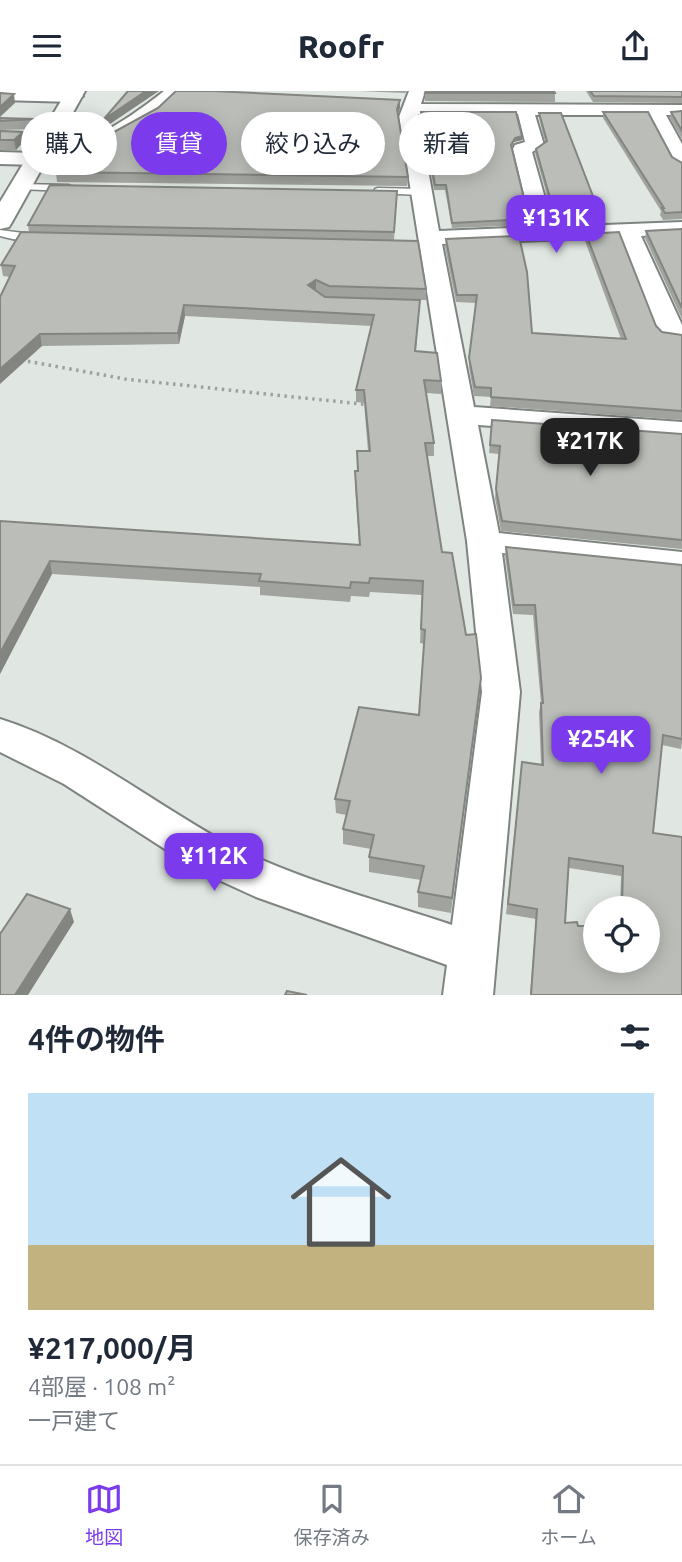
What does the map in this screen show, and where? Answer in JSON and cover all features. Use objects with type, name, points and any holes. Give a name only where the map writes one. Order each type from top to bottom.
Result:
[{"type":"main road","points":[[64,112],[75,93]]},
{"type":"main road","points":[[0,94],[75,93]]},
{"type":"main road","points":[[0,222],[27,175]]},
{"type":"street","points":[[117,130],[151,110],[174,91]]},
{"type":"street","points":[[585,91],[592,110]]},
{"type":"street","points":[[0,734],[79,773],[215,858],[470,974],[502,692],[484,541],[461,415],[434,306],[421,192],[408,117],[409,100],[525,110],[682,110]]},
{"type":"street","points":[[525,110],[535,145],[522,149],[544,234]]},
{"type":"street","points":[[655,110],[682,162]]},
{"type":"street","points":[[0,158],[21,152]]},
{"type":"street","points":[[425,243],[682,228]]},
{"type":"street","points":[[628,230],[670,332],[682,333]]},
{"type":"street","points":[[461,415],[682,431]]},
{"type":"street","points":[[484,541],[682,562]]},
{"type":"lane","points":[[0,135],[21,140]]},
{"type":"lane","points":[[20,187],[82,188]]},
{"type":"lane","points":[[365,191],[421,192]]},
{"type":"lane","points":[[0,233],[17,237],[49,238]]},
{"type":"path","points":[[12,358],[125,379],[381,406]]},
{"type":"building","points":[[128,91],[146,91],[115,112],[110,112]]},
{"type":"building","points":[[176,91],[400,100],[397,109],[399,175],[408,177],[267,175],[385,175],[385,112],[241,112],[241,175],[227,174],[227,112],[151,112]]},
{"type":"building","points":[[554,91],[555,93],[425,93]]},
{"type":"building","points":[[590,91],[682,91],[682,97],[594,96]]},
{"type":"building","points":[[0,93],[14,94],[0,107]]},
{"type":"building","points":[[682,111],[682,131],[671,112]]},
{"type":"building","points":[[495,112],[516,112],[522,136],[515,138],[511,145],[529,219],[452,223],[446,185],[435,185],[433,175],[495,175]]},
{"type":"building","points":[[603,112],[648,112],[672,157],[682,163],[682,212],[665,213]]},
{"type":"building","points":[[539,113],[561,113],[601,217],[556,219],[536,149],[547,141]]},
{"type":"building","points":[[0,118],[21,119],[21,120],[0,121]]},
{"type":"building","points":[[131,123],[131,173],[117,173],[117,130]]},
{"type":"building","points":[[0,131],[21,132],[14,140],[0,140]]},
{"type":"building","points":[[50,185],[397,191],[394,232],[28,225]]},
{"type":"building","points":[[682,229],[682,308],[646,231]]},
{"type":"building","points":[[21,232],[418,241],[426,289],[329,286],[316,280],[308,285],[325,297],[420,300],[415,351],[437,353],[441,381],[424,380],[434,443],[425,443],[442,552],[452,553],[466,635],[476,634],[481,678],[452,898],[418,892],[424,866],[369,857],[374,835],[343,829],[350,801],[335,799],[359,707],[419,715],[425,630],[421,629],[423,581],[370,578],[369,583],[351,582],[350,588],[259,581],[261,574],[50,561],[0,653],[0,521],[360,545],[355,471],[358,471],[357,451],[370,451],[364,390],[356,390],[374,315],[184,305],[178,333],[40,334],[0,369],[0,297],[15,266],[1,265]]},
{"type":"building","points":[[619,232],[656,326],[662,332],[682,335],[682,411],[491,397],[491,388],[475,387],[469,358],[477,295],[457,295],[446,239],[519,236],[527,272],[532,333],[626,339],[586,234]]},
{"type":"building","points":[[492,420],[682,434],[682,540],[502,521],[496,489],[500,446],[490,445]]},
{"type":"building","points":[[506,547],[682,565],[682,739],[663,735],[653,833],[682,837],[682,995],[531,995],[537,909],[508,904],[522,762],[543,765],[543,703],[535,605],[514,605]]},
{"type":"building","points":[[27,894],[70,909],[15,995],[0,995],[0,934]]},
{"type":"building","points":[[287,991],[307,995],[285,995]]}]
